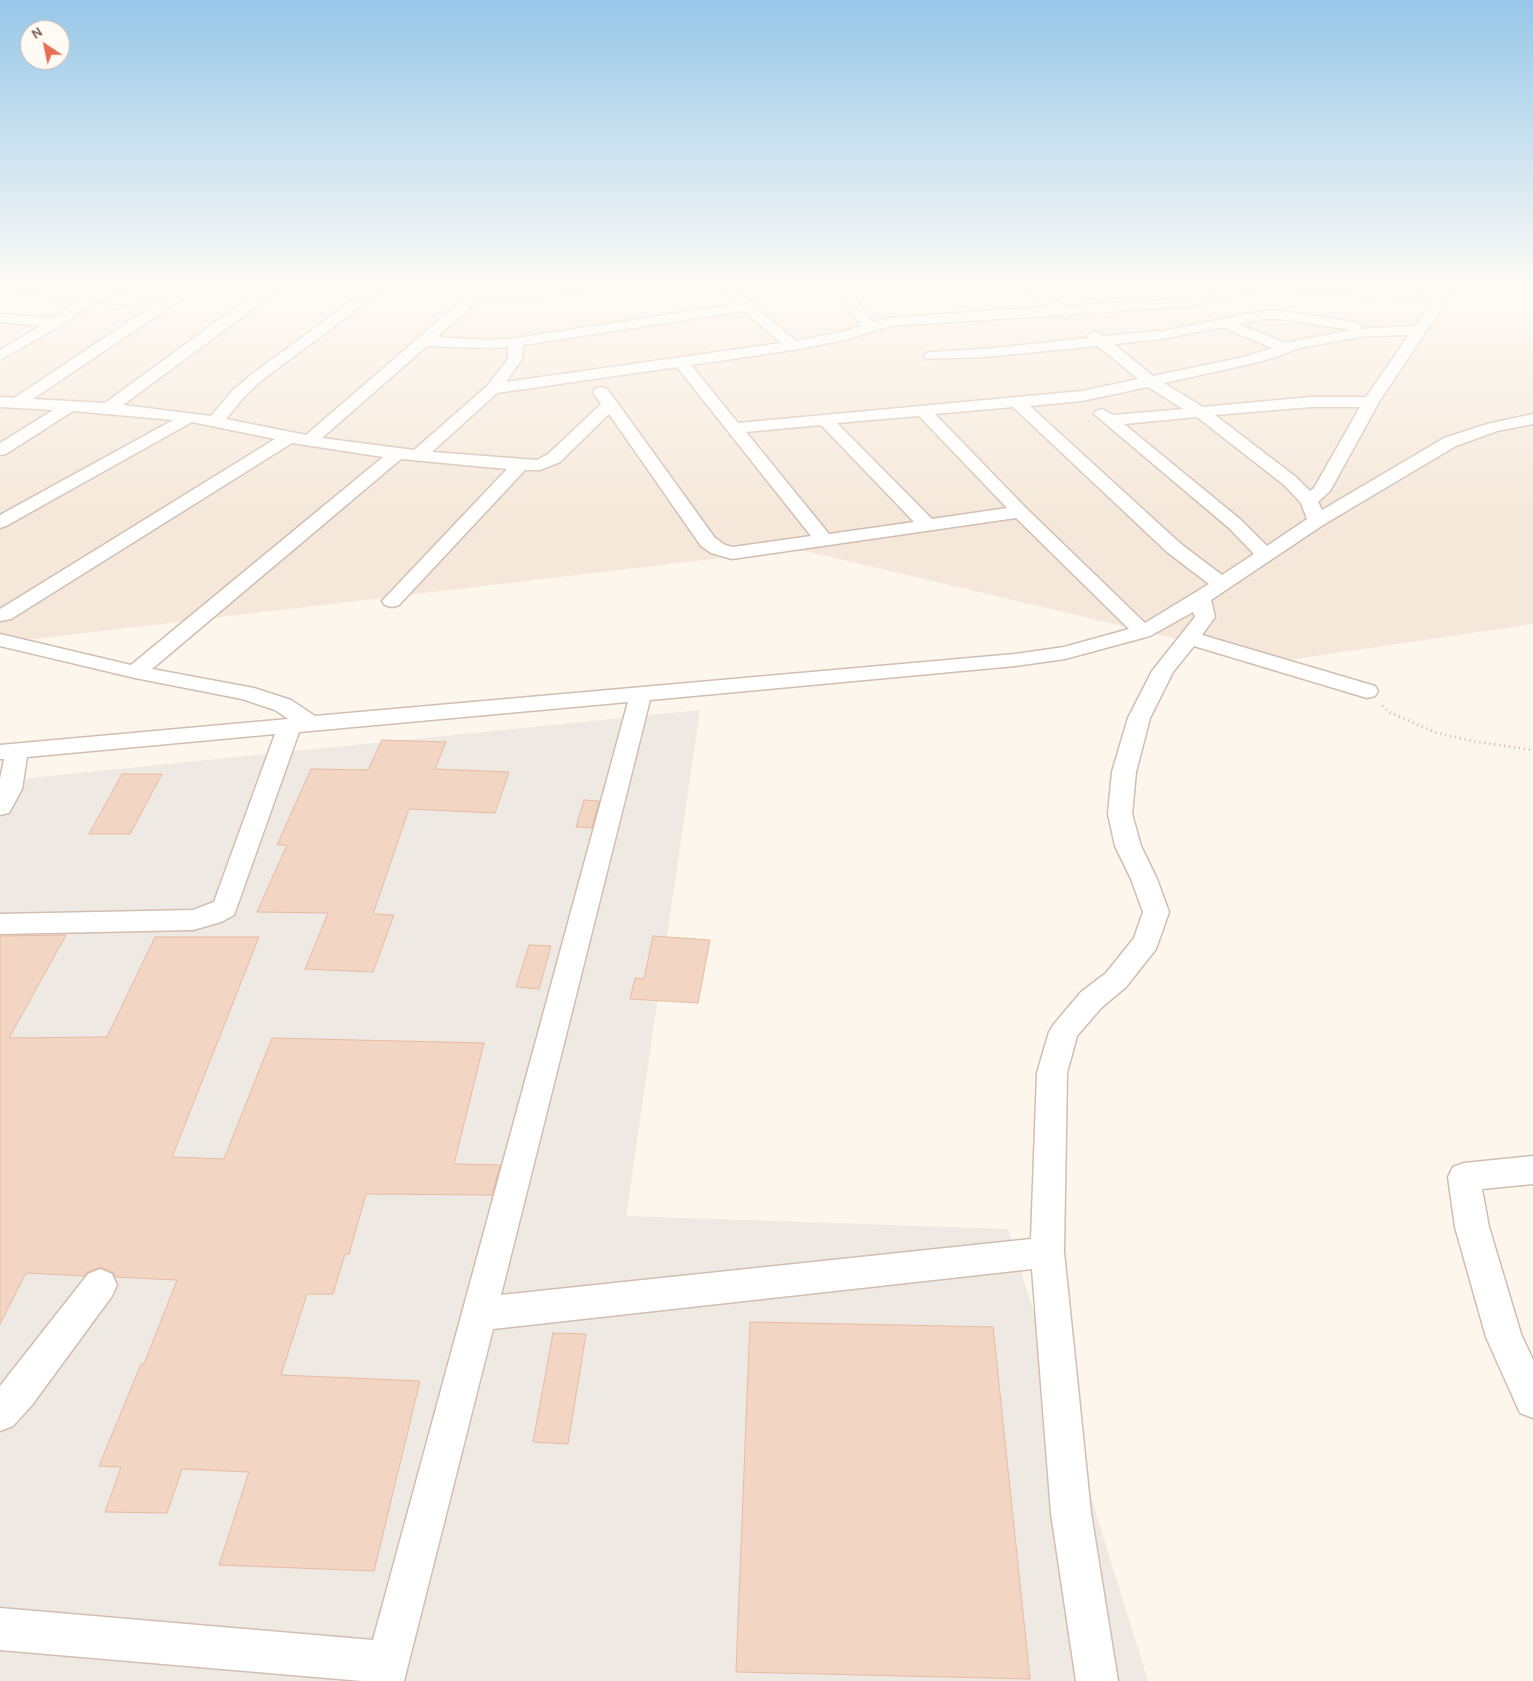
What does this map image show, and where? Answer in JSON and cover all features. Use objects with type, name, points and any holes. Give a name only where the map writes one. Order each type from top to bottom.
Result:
[{"type":"street","points":[[17,404],[78,362]]},
{"type":"street","points":[[108,408],[170,362]]},
{"type":"street","points":[[214,423],[238,394],[277,362]]},
{"type":"street","points":[[309,441],[399,362]]},
{"type":"street","points":[[418,456],[492,389],[512,362]]},
{"type":"street","points":[[492,389],[678,362]]},
{"type":"street","points":[[681,362],[732,428],[824,540]]},
{"type":"street","points":[[1127,362],[1150,382],[1202,412],[1290,481],[1309,501],[1317,521]]},
{"type":"street","points":[[732,428],[1082,396],[1238,362]]},
{"type":"street","points":[[1309,501],[1321,491],[1371,402],[1398,362]]},
{"type":"street","points":[[589,375],[708,542],[718,550],[732,553],[1020,512]]},
{"type":"street","points":[[1082,396],[1235,524],[1266,556]]},
{"type":"street","points":[[0,402],[108,408],[190,417],[288,438],[397,454],[520,465],[540,465],[554,458],[610,404]]},
{"type":"street","points":[[1109,420],[1311,402],[1371,402]]},
{"type":"street","points":[[1018,403],[1174,548],[1222,584]]},
{"type":"street","points":[[0,450],[68,406]]},
{"type":"street","points":[[922,410],[1020,512],[1143,632]]},
{"type":"street","points":[[0,806],[10,789],[8,751],[1015,660],[1065,653],[1143,632],[1181,611],[1317,521],[1450,442],[1532,415]]},
{"type":"street","points":[[0,522],[190,417]]},
{"type":"street","points":[[824,419],[928,525]]},
{"type":"street","points":[[1,620],[288,438]]},
{"type":"street","points":[[135,672],[397,454]]},
{"type":"street","points":[[392,601],[520,465]]},
{"type":"street","points":[[1097,1681],[1071,1513],[1047,1252],[1052,1074],[1064,1032],[1091,1000],[1116,980],[1146,942],[1156,912],[1144,878],[1128,846],[1120,814],[1124,772],[1139,718],[1163,671],[1205,617],[1200,598]]},
{"type":"street","points":[[1190,638],[1367,691]]},
{"type":"street","points":[[0,640],[135,672],[246,694],[283,705],[300,724]]},
{"type":"street","points":[[0,1629],[385,1671],[641,693]]},
{"type":"street","points":[[0,924],[192,920],[212,915],[225,908],[300,724]]},
{"type":"street","points":[[1533,1170],[1464,1177],[1472,1227],[1504,1337],[1533,1400]]},
{"type":"street","points":[[479,1314],[1047,1252]]},
{"type":"street","points":[[0,1413],[19,1392],[100,1285]]},
{"type":"path","points":[[1367,691],[1391,713],[1437,733],[1472,741],[1533,750]]},
{"type":"shaded area","points":[[0,362],[1533,362],[1533,624],[1275,662],[797,549],[0,643]]},
{"type":"shaded area","points":[[700,710],[626,1216],[1008,1229],[1148,1681],[0,1681],[0,781]]},
{"type":"building","points":[[382,740],[446,742],[435,769],[509,772],[495,813],[409,809],[373,914],[394,915],[373,972],[305,969],[328,913],[257,912],[287,845],[277,845],[311,769],[368,770]]},
{"type":"building","points":[[122,774],[162,774],[130,834],[89,834]]},
{"type":"building","points":[[584,800],[599,801],[592,828],[576,827]]},
{"type":"building","points":[[66,935],[9,1038],[107,1037],[155,937],[259,937],[172,1157],[224,1159],[272,1038],[484,1043],[454,1164],[500,1165],[492,1195],[366,1194],[349,1254],[345,1254],[333,1294],[307,1294],[281,1375],[420,1381],[374,1571],[219,1565],[249,1472],[182,1469],[167,1513],[105,1512],[121,1467],[99,1466],[141,1364],[144,1364],[177,1280],[115,1277],[113,1272],[101,1267],[87,1272],[84,1276],[26,1273],[0,1324],[0,936]]},
{"type":"building","points":[[653,936],[710,940],[698,1003],[630,999],[635,978],[644,979]]},
{"type":"building","points":[[529,945],[551,946],[539,989],[516,987]]},
{"type":"building","points":[[750,1322],[993,1327],[1030,1679],[736,1672]]},
{"type":"building","points":[[553,1333],[586,1334],[568,1444],[533,1442]]}]
